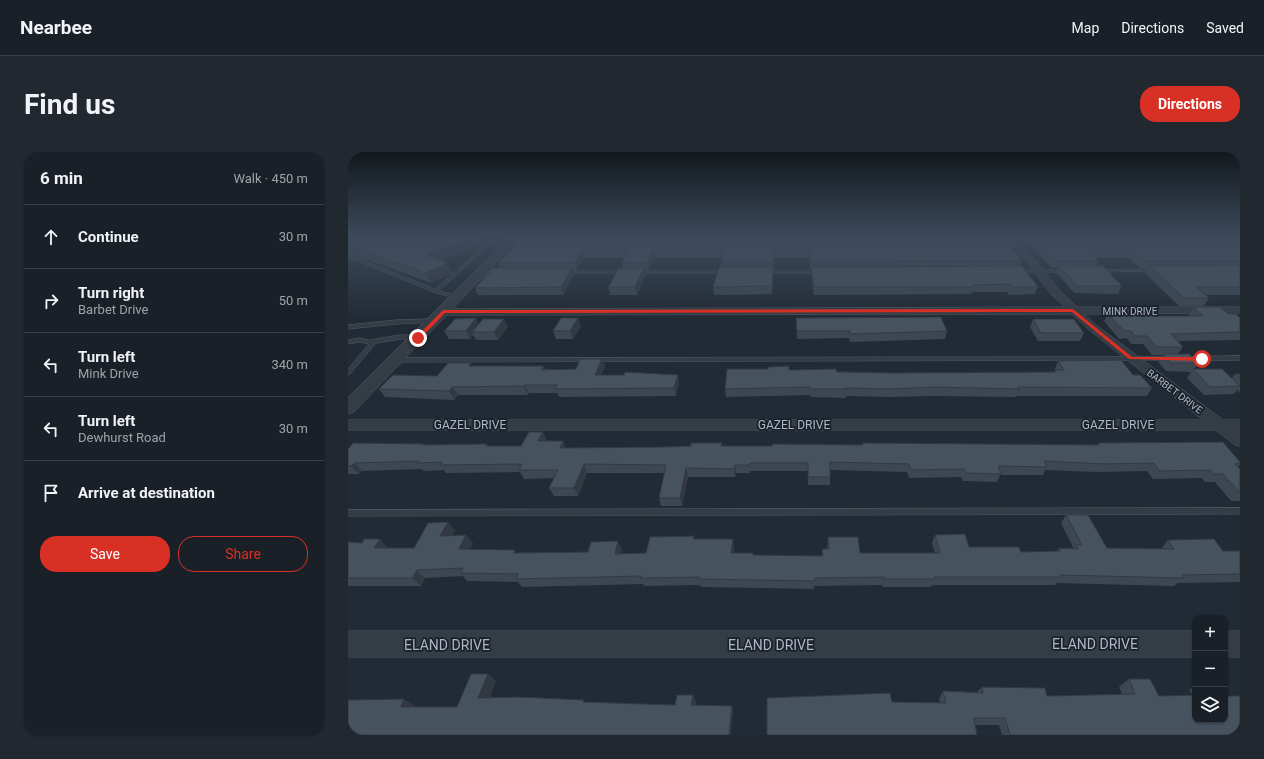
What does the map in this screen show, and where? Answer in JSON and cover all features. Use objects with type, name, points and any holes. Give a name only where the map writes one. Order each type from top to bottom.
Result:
[{"type":"street","points":[[348,408],[493,264]]},
{"type":"street","name":"BARBET DRIVE","points":[[1034,264],[1073,311],[1131,358],[1240,441]]},
{"type":"street","name":"MINK DRIVE","points":[[439,316],[1240,310]]},
{"type":"street","name":"GAZEL DRIVE","points":[[348,425],[1240,424]]},
{"type":"street","name":"ELAND DRIVE","points":[[348,644],[1192,644]]},
{"type":"street","points":[[1228,644],[1240,644]]},
{"type":"lane","points":[[371,264],[436,291],[445,294],[460,295]]},
{"type":"lane","points":[[436,291],[466,264]]},
{"type":"lane","points":[[1096,271],[1159,270]]},
{"type":"lane","points":[[1016,271],[1073,271]]},
{"type":"lane","points":[[558,272],[730,272]]},
{"type":"lane","points":[[761,272],[828,272]]},
{"type":"lane","points":[[348,327],[439,316]]},
{"type":"lane","points":[[348,342],[359,340],[369,342],[400,338],[418,338]]},
{"type":"lane","points":[[348,373],[373,343],[369,342]]},
{"type":"lane","points":[[395,360],[1240,358]]},
{"type":"lane","points":[[348,513],[1240,511]]},
{"type":"building","points":[[401,264],[445,264],[425,273]]},
{"type":"building","points":[[1240,265],[1240,287],[1196,287],[1209,298],[1184,298],[1149,266]]},
{"type":"building","points":[[1022,266],[1038,287],[1012,287],[1010,284],[972,285],[974,287],[814,287],[811,267]]},
{"type":"building","points":[[1059,266],[1103,266],[1122,286],[1077,286]]},
{"type":"building","points":[[719,267],[773,267],[772,286],[713,287]]},
{"type":"building","points":[[493,268],[572,268],[561,287],[475,288]]},
{"type":"building","points":[[619,268],[644,268],[635,287],[608,287]]},
{"type":"building","points":[[1194,307],[1220,307],[1229,314],[1236,314],[1240,317],[1240,332],[1171,334],[1183,347],[1157,347],[1147,336],[1135,336],[1131,331],[1124,331],[1108,314],[1155,313],[1157,316],[1203,316]]},
{"type":"building","points":[[941,317],[947,331],[850,334],[850,331],[797,331],[796,318]]},
{"type":"building","points":[[476,318],[466,331],[444,331],[455,319]]},
{"type":"building","points":[[561,318],[578,318],[570,331],[553,331]]},
{"type":"building","points":[[483,319],[504,319],[494,332],[472,332]]},
{"type":"building","points":[[1033,319],[1074,319],[1084,333],[1041,333]]},
{"type":"building","points":[[1163,354],[1189,354],[1199,363],[1171,363]]},
{"type":"building","points":[[580,359],[602,359],[595,375],[624,375],[625,372],[678,375],[674,388],[555,389],[557,385],[525,385],[452,387],[449,391],[379,389],[393,375],[437,376],[448,363],[471,363],[469,366],[544,366],[541,370],[576,369]]},
{"type":"building","points":[[1121,360],[1133,375],[1140,375],[1152,388],[1018,387],[1019,389],[934,387],[891,389],[810,389],[810,387],[725,389],[727,369],[768,369],[768,367],[789,366],[789,370],[836,369],[837,372],[1056,372],[1055,370],[1064,370],[1058,361]]},
{"type":"building","points":[[1193,369],[1222,369],[1240,386],[1210,387]]},
{"type":"building","points":[[529,432],[543,432],[538,441],[563,441],[560,448],[691,446],[691,443],[722,443],[721,446],[772,446],[773,444],[863,445],[862,443],[1100,445],[1098,443],[1223,442],[1240,462],[1235,464],[1240,469],[1240,493],[1223,474],[1213,474],[1210,470],[1159,471],[1154,463],[1103,464],[1044,461],[1047,467],[998,466],[1001,474],[966,473],[964,469],[911,470],[909,464],[830,462],[830,477],[808,477],[808,463],[750,463],[749,465],[735,465],[734,469],[686,468],[680,498],[659,498],[666,465],[584,464],[574,488],[549,488],[558,470],[519,470],[522,464],[440,465],[442,462],[417,463],[419,461],[355,463],[348,466],[348,448],[353,443],[424,444],[423,445],[487,444],[486,446],[521,446]]},
{"type":"building","points":[[1066,515],[1088,515],[1107,548],[1174,549],[1168,540],[1214,539],[1223,551],[1240,551],[1240,574],[1182,575],[1183,578],[1060,575],[1061,577],[934,577],[934,579],[884,579],[884,577],[815,578],[815,581],[699,579],[699,577],[640,578],[641,576],[516,579],[518,574],[460,573],[463,568],[417,570],[412,578],[348,578],[348,542],[362,543],[364,539],[380,539],[374,548],[414,548],[428,523],[448,522],[440,536],[466,535],[459,549],[515,550],[514,553],[588,552],[591,542],[618,541],[615,554],[646,553],[650,537],[694,536],[693,539],[733,539],[731,553],[753,553],[753,555],[823,556],[822,549],[829,549],[828,537],[858,537],[860,553],[940,553],[935,535],[965,534],[969,547],[1019,547],[1021,552],[1060,551],[1059,548],[1078,549],[1076,545],[1082,545]]},
{"type":"building","points":[[471,674],[488,674],[478,698],[518,697],[584,700],[583,702],[675,705],[677,695],[693,695],[691,705],[732,706],[729,735],[348,735],[348,700],[404,699],[401,707],[457,707]]},
{"type":"building","points":[[1129,679],[1150,679],[1159,696],[1192,695],[1192,723],[1228,723],[1228,696],[1240,696],[1240,735],[1010,735],[1005,718],[974,718],[977,735],[767,735],[767,698],[890,693],[892,702],[946,703],[943,691],[983,693],[982,687],[1045,688],[1047,696],[1135,694]]},
{"type":"route","points":[[418,338],[443,312],[1073,311],[1131,358],[1202,359]]}]
